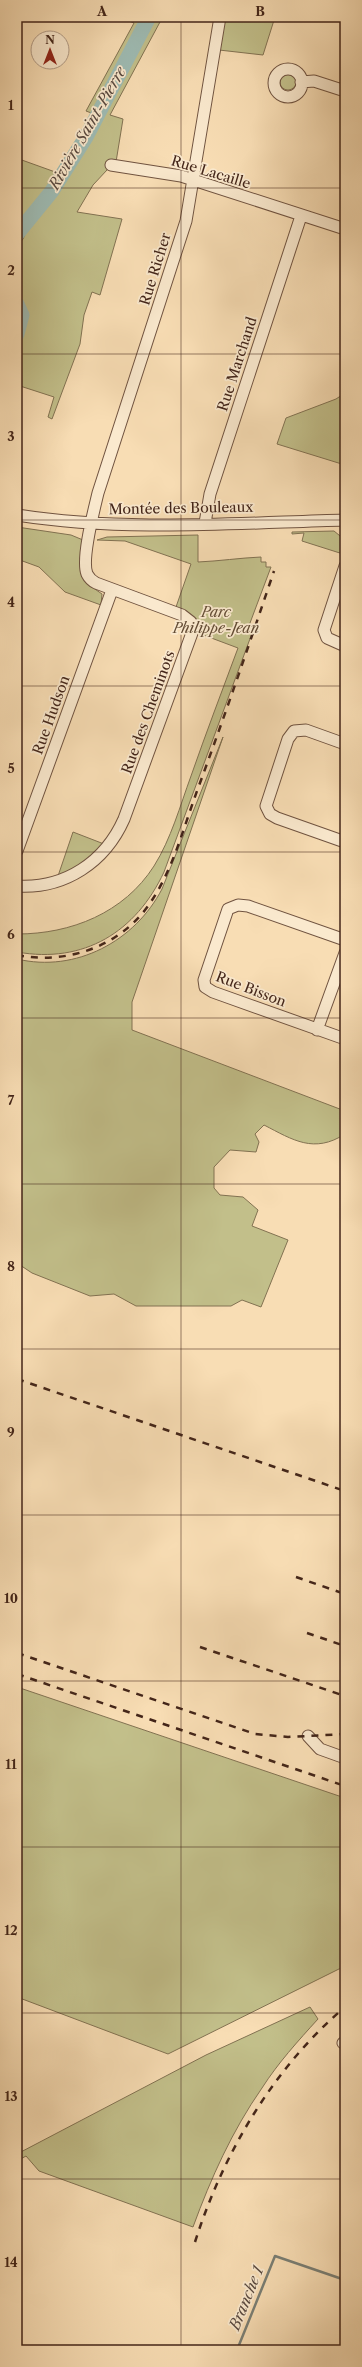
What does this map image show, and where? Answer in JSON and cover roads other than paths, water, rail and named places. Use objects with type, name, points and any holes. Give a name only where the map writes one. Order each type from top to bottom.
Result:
[{"type":"street","name":"Rue Richer","points":[[91,524],[104,474],[182,236],[194,180],[220,17]]},
{"type":"street","points":[[301,82],[314,81],[345,91]]},
{"type":"street","name":"Rue Lacaille","points":[[111,165],[177,175],[345,229]]},
{"type":"street","name":"Rue Marchand","points":[[204,523],[210,494],[301,216]]},
{"type":"street","name":"Montée des Bouleaux","points":[[17,515],[91,524],[345,520]]},
{"type":"street","name":"Rue des Cheminots","points":[[17,886],[42,885],[62,880],[88,866],[110,845],[124,819],[190,639],[192,627],[188,618],[112,590],[96,583],[88,576],[86,565],[91,524]]},
{"type":"street","points":[[345,566],[324,630],[327,638],[345,646]]},
{"type":"street","name":"Rue Hudson","points":[[17,851],[112,590]]},
{"type":"street","points":[[345,744],[306,730],[294,731],[288,739],[266,806],[270,814],[277,818],[345,842]]},
{"type":"street","name":"Rue Bisson","points":[[345,940],[248,906],[233,906],[228,910],[205,976],[204,984],[208,990],[345,1040]]},
{"type":"street","points":[[317,1030],[345,953]]},
{"type":"street","points":[[308,1736],[320,1749],[345,1758]]},
{"type":"waterway","name":"Rivière Saint-Pierre","points":[[17,234],[52,191],[86,137],[149,17]]},
{"type":"waterway","name":"Rivière Saint-Pierre","points":[[17,304],[22,315],[17,334]]},
{"type":"waterway","name":"Branche 1","points":[[237,2350],[275,2256],[345,2280]]},
{"type":"railway","points":[[17,955],[51,957],[68,956],[84,952],[115,937],[129,927],[151,902],[168,872],[174,856],[274,571]]},
{"type":"railway","points":[[17,1379],[345,1491]]},
{"type":"railway","points":[[296,1577],[345,1594]]},
{"type":"railway","points":[[307,1633],[345,1646]]},
{"type":"railway","points":[[200,1647],[345,1696]]},
{"type":"railway","points":[[17,1653],[255,1734],[288,1737],[345,1734]]},
{"type":"railway","points":[[17,1674],[345,1786]]},
{"type":"railway","points":[[195,2242],[220,2177],[254,2114],[273,2085],[295,2057],[319,2031],[345,2007]]},
{"type":"park label","name":"Parc Philippe-Jean","points":[[216,620]]}]
